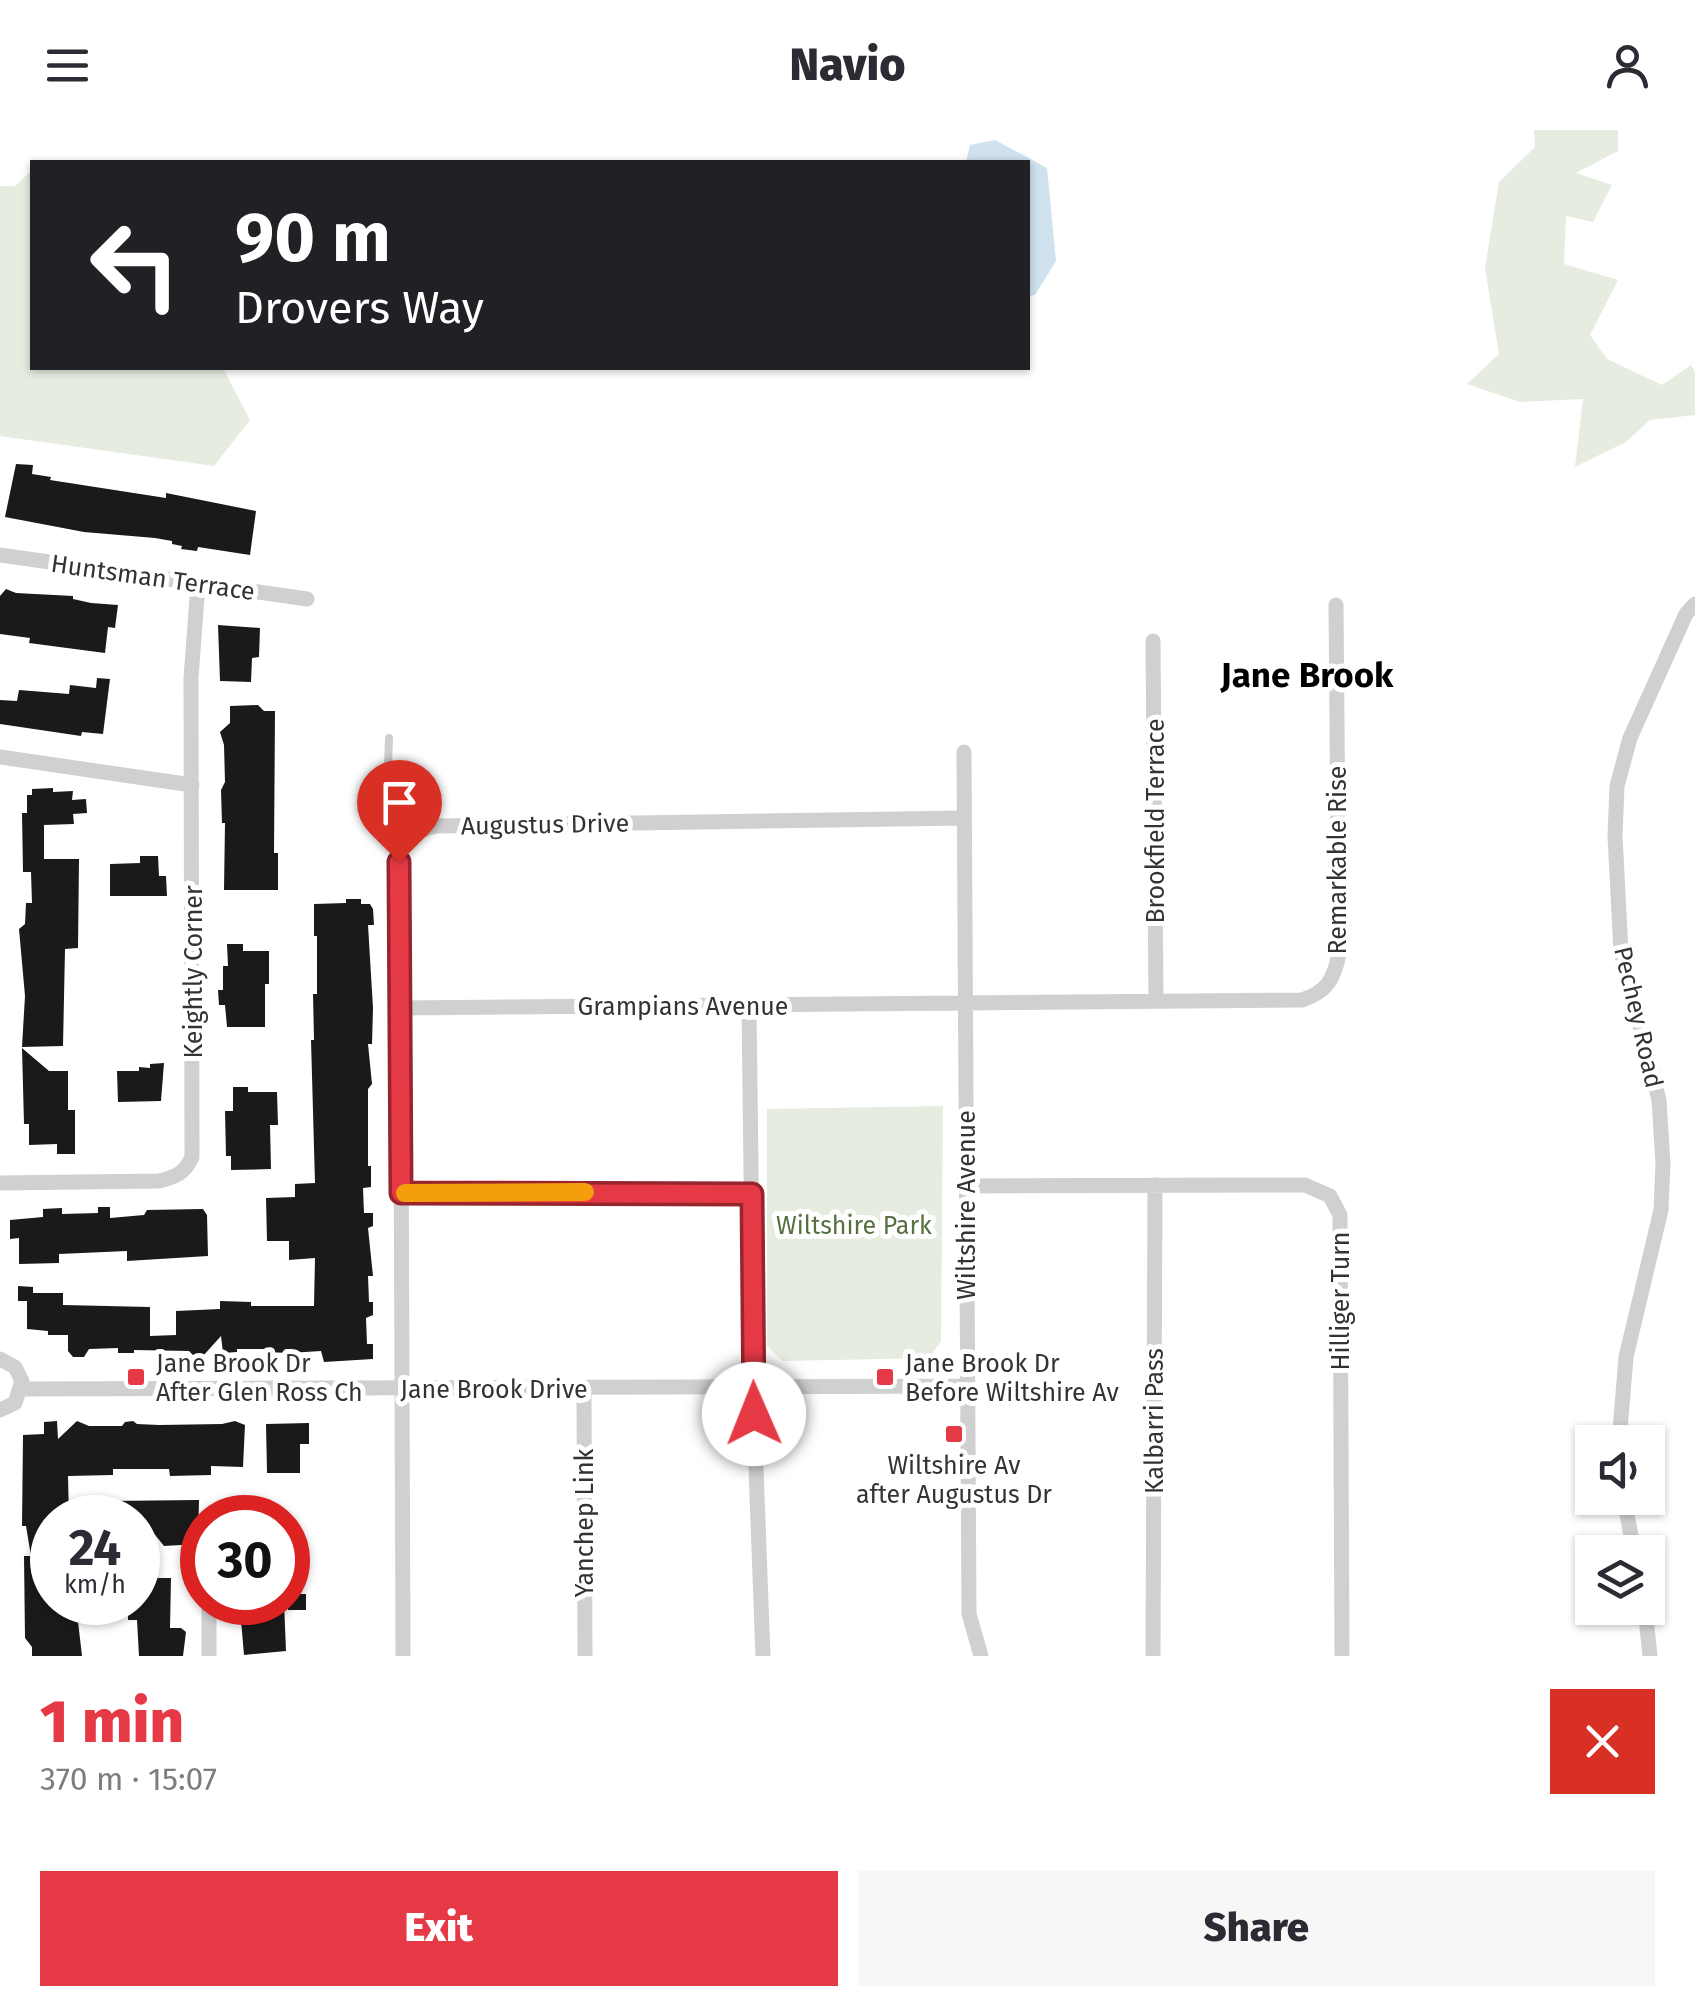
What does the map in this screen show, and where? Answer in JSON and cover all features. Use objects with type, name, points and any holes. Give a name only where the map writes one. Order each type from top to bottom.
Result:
[{"type":"street","name":"Huntsman Terrace","points":[[0,555],[307,599]]},
{"type":"street","name":"Keightly Corner","points":[[0,1183],[160,1181],[176,1177],[186,1169],[194,1142],[192,662],[198,584]]},
{"type":"street","name":"Pechey Road","points":[[1620,1425],[1626,1357],[1661,1210],[1663,1164],[1659,1100],[1622,952],[1615,836],[1617,786],[1630,738],[1686,614],[1695,604]]},
{"type":"street","name":"Remarkable Rise","points":[[965,1004],[1302,1000],[1318,995],[1336,972],[1339,954],[1336,605]]},
{"type":"street","name":"Brookfield Terrace","points":[[1153,641],[1156,1001]]},
{"type":"street","name":"Wiltshire Avenue","points":[[964,752],[969,1614],[981,1656]]},
{"type":"street","points":[[0,757],[192,785]]},
{"type":"street","name":"Augustus Drive","points":[[412,834],[437,826],[964,818]]},
{"type":"street","points":[[403,1656],[399,862],[400,851],[412,834]]},
{"type":"street","name":"Grampians Avenue","points":[[400,1008],[965,1004]]},
{"type":"street","points":[[749,1006],[753,1389],[763,1656]]},
{"type":"street","name":"Kalbarri Pass","points":[[1154,1656],[1155,1185]]},
{"type":"street","name":"Hilliger Turn","points":[[966,1186],[1305,1185],[1323,1190],[1339,1209],[1342,1656]]},
{"type":"street","points":[[401,1193],[752,1194]]},
{"type":"street","points":[[0,1359],[15,1367],[22,1381],[15,1403],[0,1410]]},
{"type":"street","name":"Jane Brook Drive","points":[[22,1389],[967,1386]]},
{"type":"street","name":"Yanchep Link","points":[[584,1389],[585,1656]]},
{"type":"street","points":[[210,1625],[210,1656]]},
{"type":"street","points":[[1647,1625],[1650,1656]]},
{"type":"lane","points":[[389,738],[388,791],[394,813],[412,834]]},
{"type":"green space","points":[[1534,130],[1618,130],[1618,151],[1576,173],[1612,185],[1593,222],[1566,216],[1564,264],[1618,280],[1590,335],[1607,359],[1662,385],[1691,365],[1695,372],[1695,415],[1650,420],[1626,442],[1575,467],[1583,399],[1520,402],[1467,384],[1499,354],[1485,268],[1499,182],[1535,147]]},
{"type":"green space","points":[[30,172],[30,370],[224,370],[250,420],[214,466],[0,436],[0,186],[15,186]]},
{"type":"green space","name":"Wiltshire Park","points":[[943,1106],[941,1341],[929,1358],[783,1361],[767,1346],[767,1109]]},
{"type":"water","points":[[995,140],[1047,168],[1056,261],[1035,295],[1030,296],[1030,160],[966,160],[970,145]]},
{"type":"building","points":[[16,464],[33,465],[32,474],[51,477],[50,480],[166,498],[166,493],[256,511],[250,555],[198,547],[197,551],[181,549],[172,541],[84,532],[5,517]]},
{"type":"building","points":[[6,589],[118,605],[115,628],[108,627],[105,653],[29,643],[30,638],[0,634],[0,596]]},
{"type":"building","points":[[218,625],[260,628],[259,657],[252,658],[251,682],[220,681]]},
{"type":"building","points":[[97,678],[110,679],[103,734],[82,732],[81,736],[0,724],[0,700],[17,701],[19,690],[69,694],[70,685],[96,688]]},
{"type":"building","points":[[258,705],[264,711],[275,711],[274,853],[278,853],[278,890],[224,890],[225,823],[221,790],[225,782],[220,732],[230,723],[230,706]]},
{"type":"building","points":[[53,788],[53,792],[73,791],[72,800],[86,799],[87,813],[73,814],[74,824],[44,825],[44,859],[79,859],[78,948],[65,949],[63,1046],[22,1047],[25,996],[19,929],[25,924],[26,903],[32,903],[31,872],[23,872],[22,813],[27,813],[27,795],[32,795],[32,789]]},
{"type":"building","points":[[140,856],[158,856],[159,876],[166,876],[167,896],[110,896],[110,864],[140,863]]},
{"type":"building","points":[[346,899],[361,899],[361,904],[370,904],[374,925],[368,925],[373,1008],[372,1044],[368,1044],[372,1084],[368,1089],[371,1187],[363,1188],[364,1213],[373,1213],[373,1226],[368,1228],[373,1276],[368,1276],[373,1315],[366,1318],[367,1344],[373,1344],[373,1359],[324,1362],[321,1351],[237,1349],[223,1353],[221,1336],[203,1356],[194,1356],[189,1351],[118,1353],[118,1348],[89,1349],[84,1357],[73,1357],[68,1351],[68,1335],[27,1329],[27,1301],[18,1301],[18,1286],[33,1287],[33,1293],[63,1293],[63,1305],[150,1307],[150,1336],[176,1335],[176,1311],[220,1309],[220,1301],[251,1302],[251,1306],[314,1306],[315,1258],[289,1260],[289,1241],[267,1241],[266,1198],[295,1197],[295,1184],[315,1183],[311,1040],[313,994],[317,994],[314,904],[346,903]]},
{"type":"building","points":[[227,944],[243,944],[243,951],[269,951],[265,1027],[227,1027],[225,1005],[219,1005],[218,990],[223,990],[223,966],[228,966]]},
{"type":"building","points":[[22,1048],[49,1071],[68,1071],[68,1110],[75,1110],[75,1154],[57,1154],[57,1144],[29,1145],[29,1124],[24,1124]]},
{"type":"building","points":[[164,1063],[161,1101],[118,1102],[117,1071],[139,1071],[139,1067]]},
{"type":"building","points":[[233,1087],[248,1087],[248,1092],[277,1092],[278,1125],[270,1125],[271,1169],[231,1170],[231,1156],[226,1156],[225,1111],[233,1111]]},
{"type":"building","points":[[98,1207],[110,1207],[110,1218],[144,1215],[147,1210],[203,1209],[207,1215],[208,1256],[127,1261],[127,1251],[59,1254],[59,1263],[19,1264],[19,1238],[10,1239],[10,1220],[43,1217],[43,1209],[62,1208],[62,1214],[98,1213]]},
{"type":"building","points":[[57,1421],[58,1439],[77,1421],[89,1426],[122,1426],[133,1421],[159,1425],[235,1421],[245,1425],[243,1467],[211,1466],[211,1475],[170,1476],[169,1469],[113,1469],[113,1475],[68,1476],[68,1495],[30,1495],[30,1550],[26,1526],[22,1526],[23,1435],[44,1434],[44,1422]]},
{"type":"building","points":[[309,1423],[309,1444],[300,1444],[300,1473],[267,1473],[266,1424]]},
{"type":"building","points":[[160,1500],[180,1500],[180,1545],[164,1546],[160,1541]]},
{"type":"building","points":[[24,1556],[30,1556],[30,1625],[78,1625],[82,1656],[32,1656],[32,1647],[25,1638]]},
{"type":"building","points":[[160,1578],[171,1578],[170,1628],[186,1632],[183,1656],[139,1656],[137,1625],[160,1625]]},
{"type":"building","points":[[241,1625],[285,1625],[286,1651],[244,1655]]},
{"type":"slow traffic","points":[[405,1193],[585,1192]]},
{"type":"place","name":"Jane Brook Dr After Glen Ross Ch","points":[[136,1377]]},
{"type":"place","name":"Jane Brook Dr Before Wiltshire Av","points":[[885,1377]]},
{"type":"place","name":"Wiltshire Av after Augustus Dr","points":[[954,1434]]},
{"type":"district","name":"Jane Brook","points":[[1307,675]]},
{"type":"route","points":[[399,862],[401,1193],[752,1194],[754,1414]]}]
